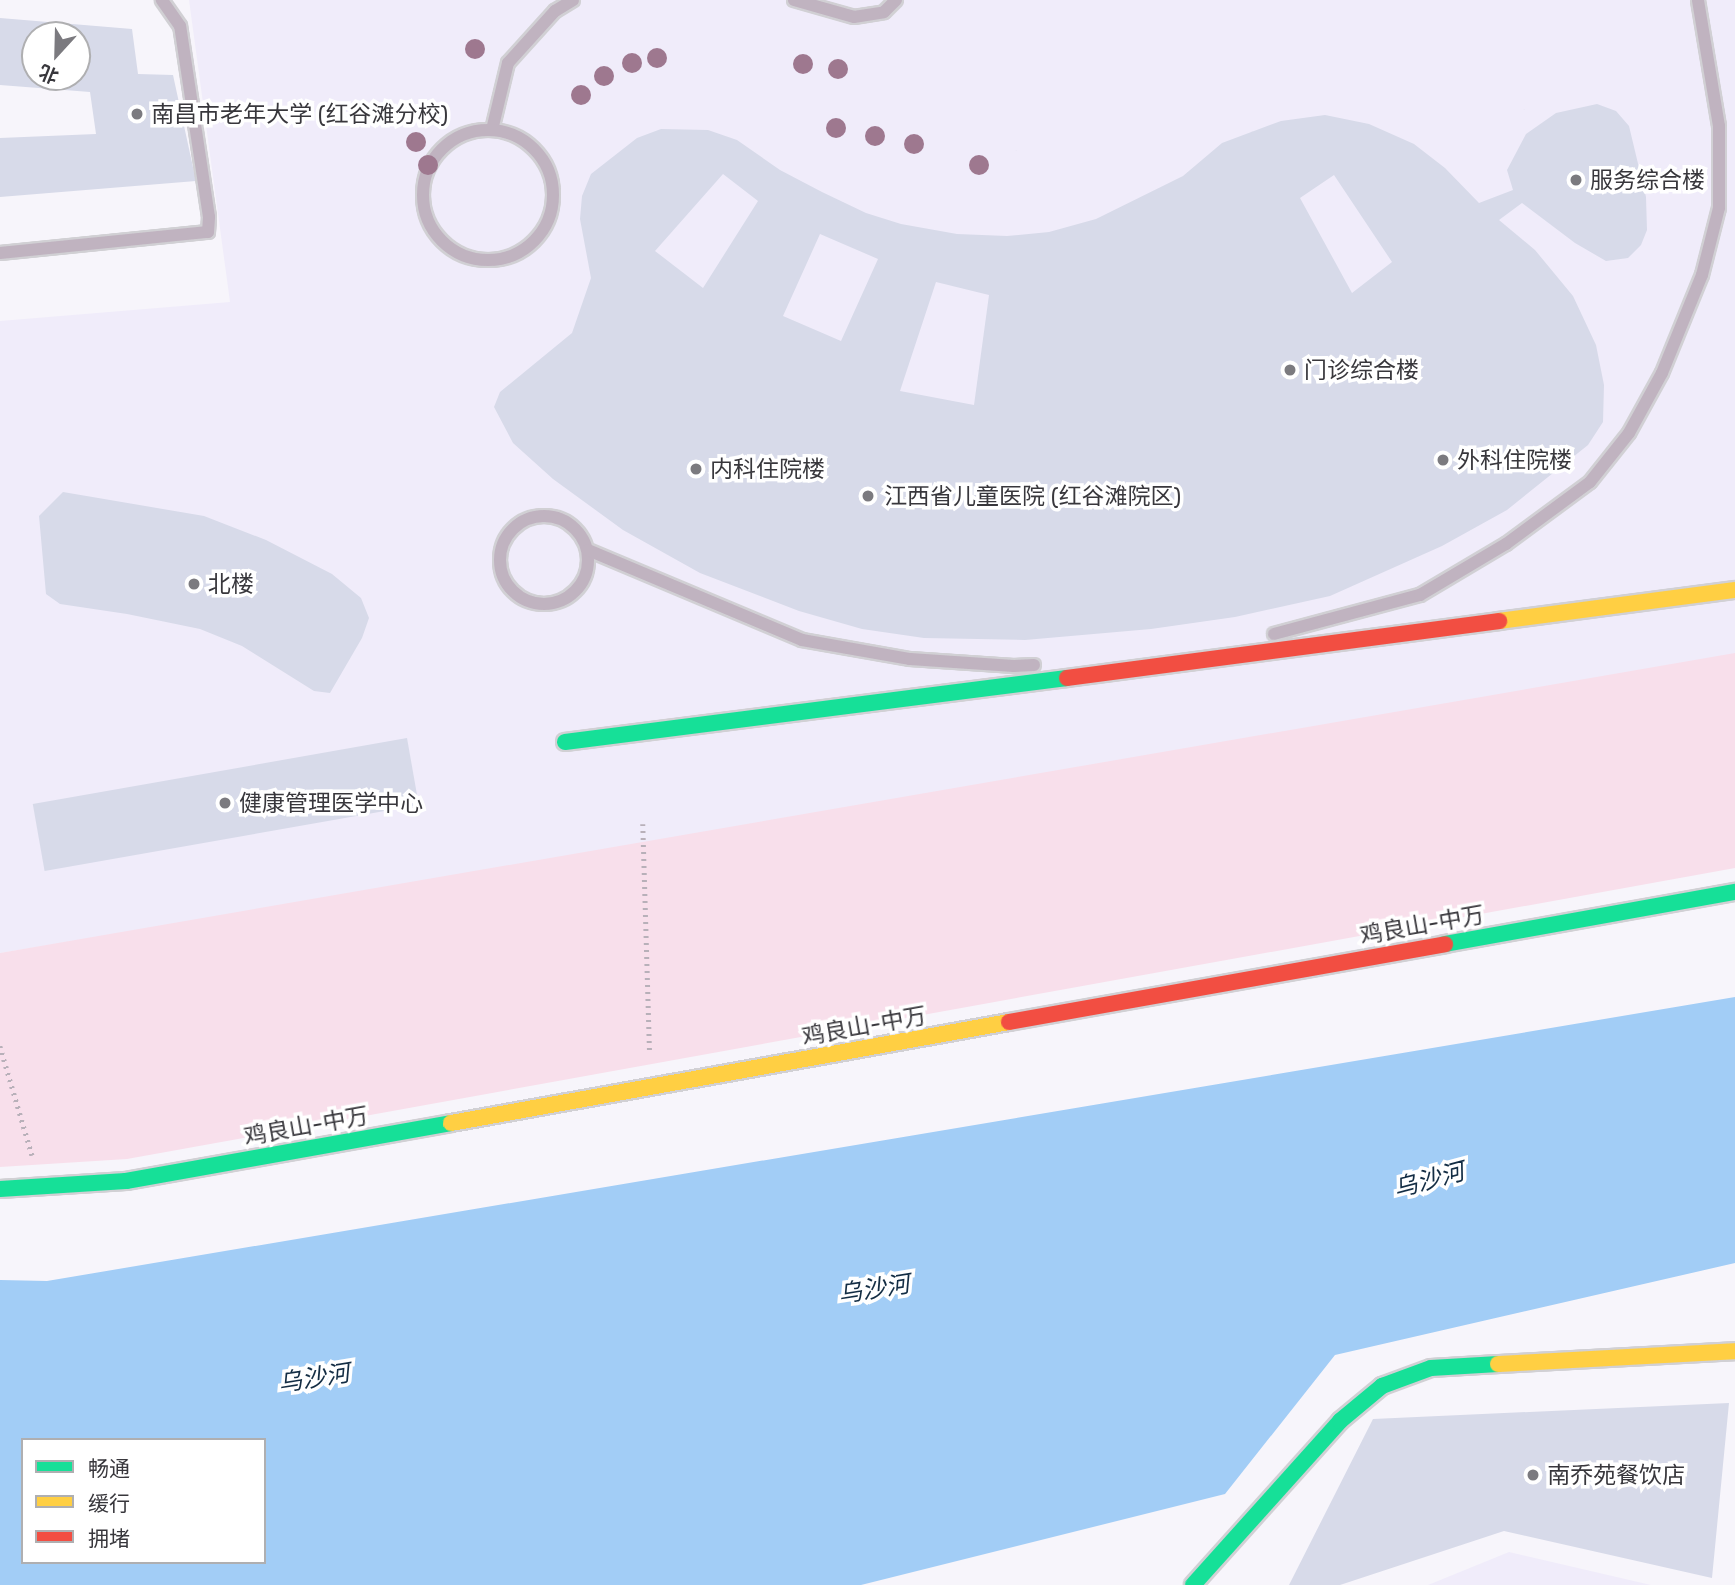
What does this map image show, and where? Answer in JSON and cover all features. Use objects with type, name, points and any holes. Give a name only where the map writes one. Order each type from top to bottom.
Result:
[{"type":"street","points":[[565,742],[636,736],[1735,590]]},
{"type":"street","name":"鸡良山-中万","points":[[0,1189],[125,1181],[1735,892]]},
{"type":"street","points":[[1193,1585],[1340,1421],[1382,1386],[1431,1368],[1735,1351]]},
{"type":"lane","points":[[0,253],[208,232],[209,217],[180,26],[162,0]]},
{"type":"lane","points":[[492,130],[508,63],[555,11],[573,0]]},
{"type":"lane","points":[[794,0],[854,17],[884,12],[896,0]]},
{"type":"lane","points":[[1255,638],[1420,595],[1506,544],[1590,482],[1629,433],[1662,373],[1702,275],[1719,208],[1719,126],[1698,0]]},
{"type":"lane","points":[[492,130],[514,135],[533,148],[550,176],[552,210],[543,231],[527,247],[507,257],[485,260],[463,255],[446,244],[432,229],[425,210],[423,190],[428,170],[438,153],[453,140],[472,132],[492,130]]},
{"type":"lane","points":[[588,550],[585,578],[567,598],[554,603],[525,600],[512,591],[503,578],[501,548],[507,535],[517,524],[531,517],[546,515],[561,519],[582,537],[588,550],[802,640],[910,659],[1014,666],[1054,663]]},
{"type":"lane","points":[[1120,657],[1214,644]]},
{"type":"path","points":[[643,824],[651,1087]]},
{"type":"path","points":[[0,1046],[41,1186]]},
{"type":"shaded area","name":"江西省儿童医院 (红谷滩院区)","points":[[189,0],[1735,0],[1735,670],[0,953],[0,321],[230,302]]},
{"type":"shaded area","points":[[1735,653],[1735,868],[127,1159],[0,1167],[0,953]]},
{"type":"shaded area","points":[[1509,1552],[1651,1585],[1428,1585]]},
{"type":"water","name":"乌沙河","points":[[1735,997],[1735,1263],[1335,1355],[1225,1494],[861,1585],[0,1585],[0,1280],[47,1281]]},
{"type":"building","name":"南昌市老年大学 (红谷滩分校)","points":[[0,18],[36,21],[21,21],[21,87],[0,85]]},
{"type":"building","name":"南昌市老年大学 (红谷滩分校)","points":[[91,26],[132,29],[138,74],[173,75],[196,181],[0,197],[0,138],[96,134],[90,92],[77,91],[91,91]]},
{"type":"building","name":"门诊综合楼","points":[[1597,104],[1616,111],[1629,126],[1646,197],[1647,230],[1641,245],[1628,258],[1606,261],[1575,243],[1522,203],[1499,220],[1535,250],[1573,296],[1596,345],[1604,385],[1603,422],[1588,445],[1507,510],[1442,546],[1330,596],[1235,617],[1151,629],[1025,640],[924,638],[862,629],[799,611],[700,573],[623,530],[553,479],[513,443],[494,407],[500,392],[572,333],[591,278],[580,219],[582,196],[591,174],[637,138],[661,129],[708,130],[737,140],[780,170],[822,192],[866,213],[901,224],[957,234],[1007,236],[1049,232],[1096,219],[1183,176],[1222,143],[1281,121],[1325,115],[1369,124],[1414,144],[1445,168],[1479,203],[1513,190],[1507,170],[1526,134],[1556,113]],"holes":[[[723,174],[758,201],[703,288],[655,251]],[[1334,175],[1392,262],[1352,293],[1300,198]],[[820,234],[878,259],[841,341],[783,316]],[[936,282],[989,295],[974,405],[900,391]]]},
{"type":"building","name":"北楼","points":[[63,492],[204,516],[266,540],[332,574],[361,598],[369,618],[362,638],[330,693],[314,691],[242,646],[200,629],[60,604],[46,594],[39,516]]},
{"type":"building","name":"健康管理医学中心","points":[[407,738],[419,805],[45,871],[33,804]]},
{"type":"building","name":"南乔苑餐饮店","points":[[1729,1403],[1712,1578],[1504,1531],[1340,1585],[1289,1585],[1373,1419]]},
{"type":"traffic: fast","points":[[565,742],[1067,678]]},
{"type":"traffic: fast","points":[[1445,944],[1735,892]]},
{"type":"traffic: fast","points":[[0,1189],[126,1181],[451,1123]]},
{"type":"traffic: fast","points":[[1193,1585],[1340,1421],[1382,1386],[1431,1368],[1498,1364]]},
{"type":"traffic: slow","points":[[1499,621],[1735,590]]},
{"type":"traffic: slow","points":[[451,1123],[1009,1022]]},
{"type":"traffic: slow","points":[[1498,1364],[1735,1351]]},
{"type":"traffic: jam","points":[[1067,678],[1499,621]]},
{"type":"traffic: jam","points":[[1009,1022],[1445,944]]},
{"type":"place","name":"南昌市老年大学 (红谷滩分校)","points":[[137,114]]},
{"type":"place","name":"服务综合楼","points":[[1576,180]]},
{"type":"place","name":"门诊综合楼","points":[[1290,370]]},
{"type":"place","name":"外科住院楼","points":[[1443,460]]},
{"type":"place","name":"内科住院楼","points":[[696,469]]},
{"type":"place","name":"江西省儿童医院 (红谷滩院区)","points":[[868,496]]},
{"type":"place","name":"北楼","points":[[194,584]]},
{"type":"place","name":"健康管理医学中心","points":[[225,803]]},
{"type":"place","name":"南乔苑餐饮店","points":[[1533,1475]]}]
